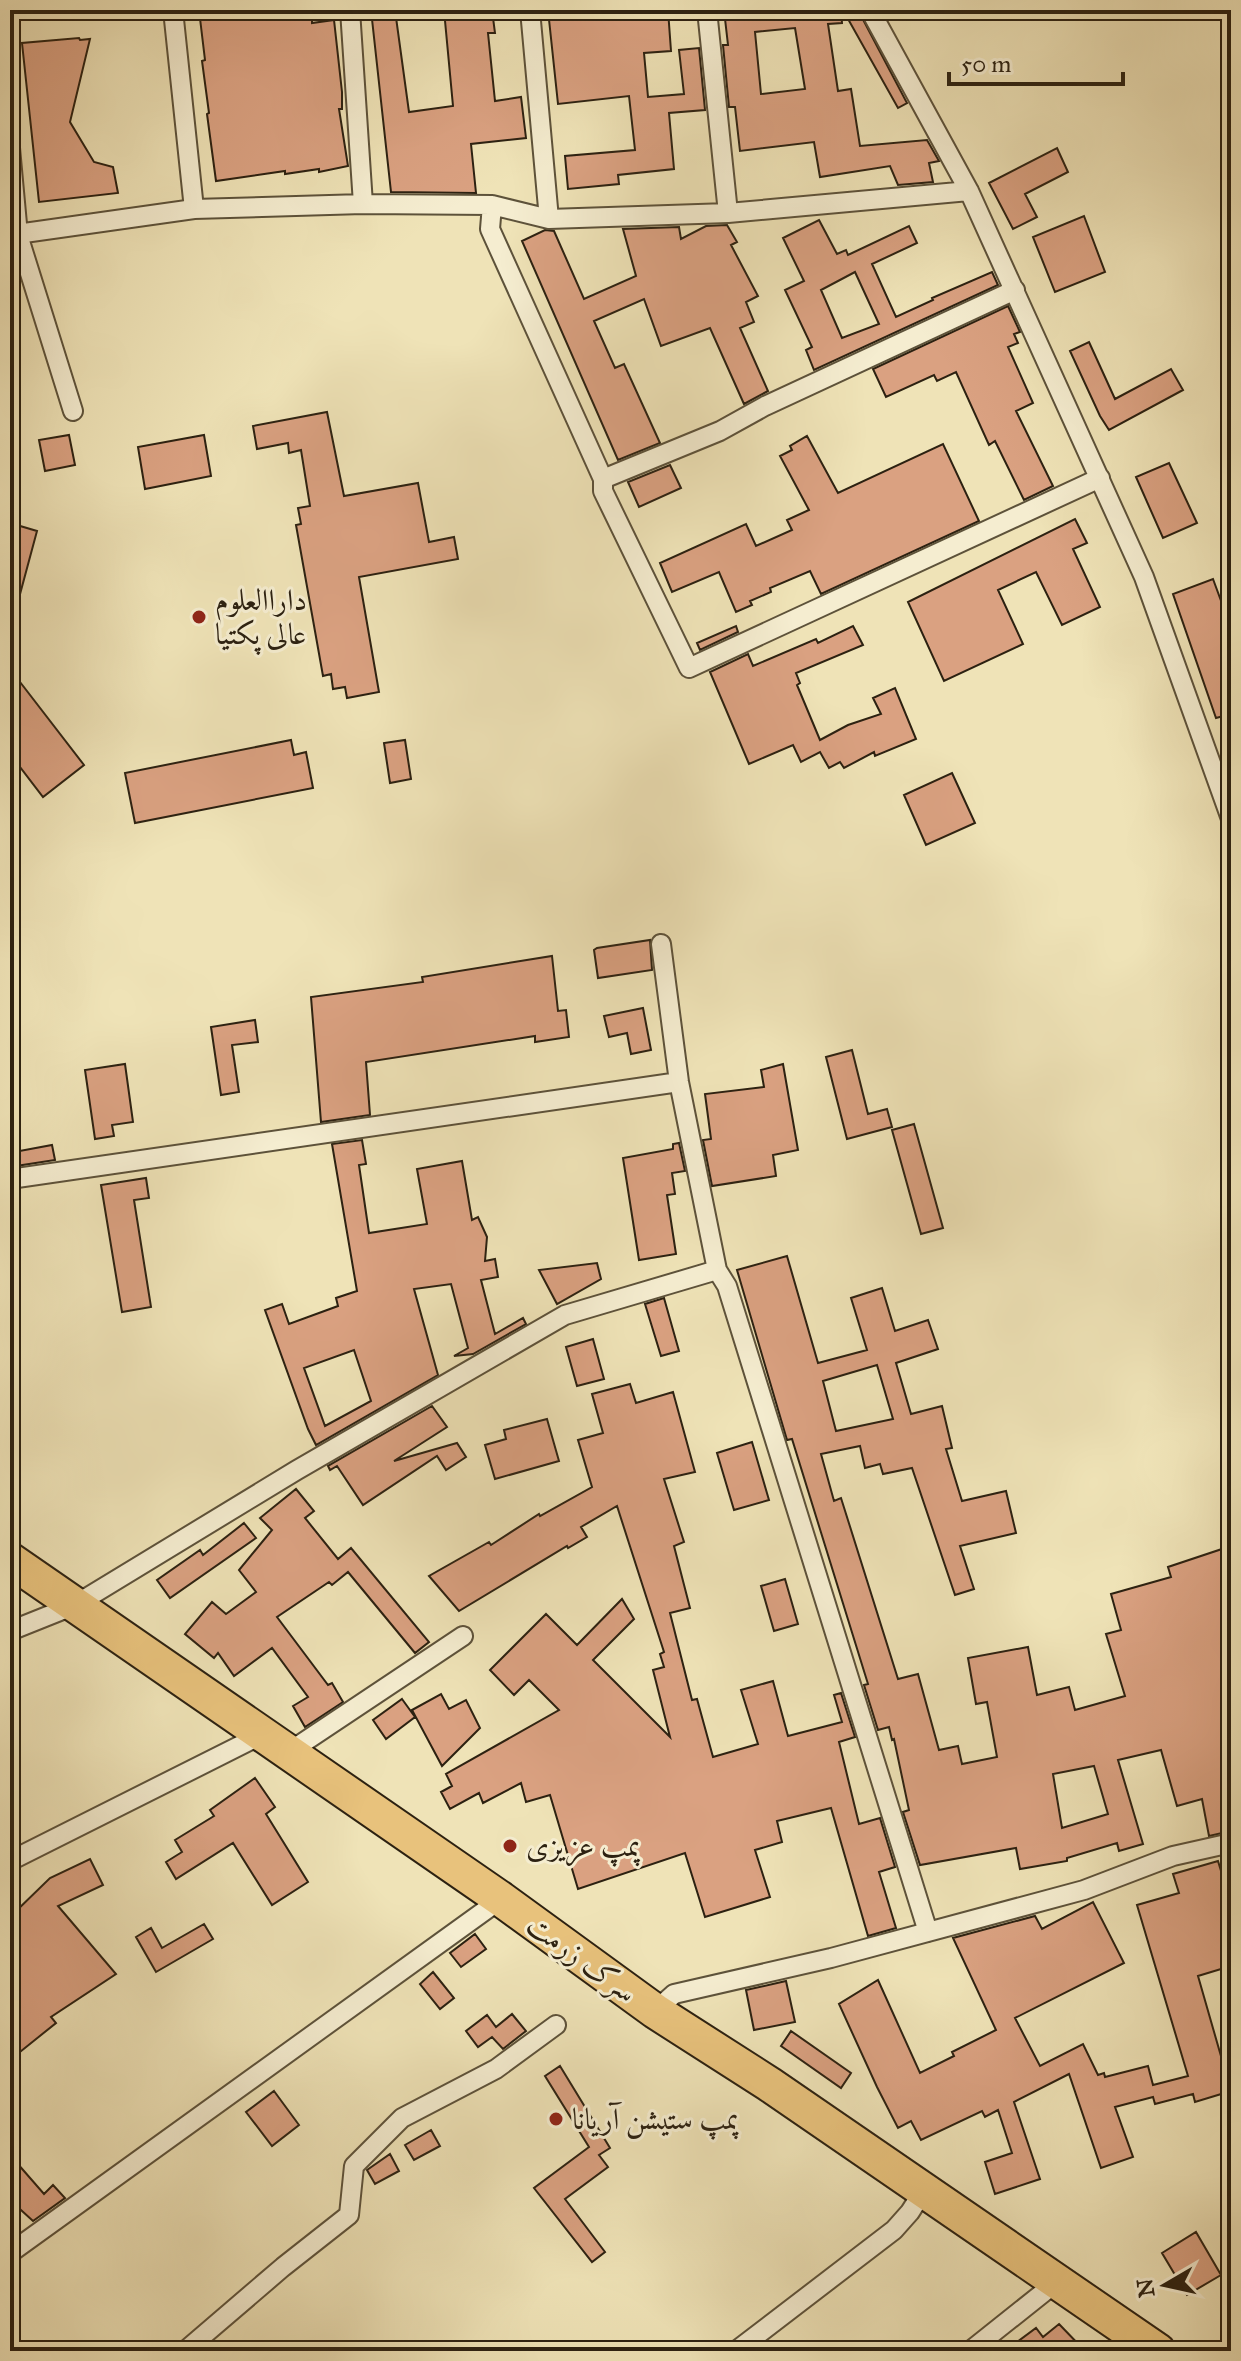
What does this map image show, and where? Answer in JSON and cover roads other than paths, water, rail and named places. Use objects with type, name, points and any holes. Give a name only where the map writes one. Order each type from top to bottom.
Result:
[{"type":"highway","name":"سرک زرمت","points":[[10,1560],[501,1899],[655,2011],[769,2084],[1158,2351]]},
{"type":"street","points":[[173,10],[194,209]]},
{"type":"street","points":[[350,10],[363,204]]},
{"type":"street","points":[[530,10],[549,219]]},
{"type":"street","points":[[707,10],[728,213]]},
{"type":"street","points":[[870,10],[969,191],[1100,478],[1144,577],[1231,819]]},
{"type":"street","points":[[10,148],[14,235],[73,411]]},
{"type":"street","points":[[14,235],[194,209],[363,204],[492,205],[549,219],[728,213],[969,191]]},
{"type":"street","points":[[492,205],[490,229],[603,479],[603,491],[689,668],[1100,478]]},
{"type":"street","points":[[603,479],[720,431],[765,406],[1015,290]]},
{"type":"street","points":[[661,944],[679,1082],[717,1270],[727,1286],[928,1932]]},
{"type":"street","points":[[10,1179],[679,1082]]},
{"type":"street","points":[[10,1631],[75,1605],[297,1470],[565,1315],[717,1270]]},
{"type":"street","points":[[10,1861],[276,1743],[463,1636]]},
{"type":"street","points":[[655,2011],[674,1994],[831,1958],[1084,1890],[1173,1856],[1231,1843]]},
{"type":"street","points":[[10,2253],[501,1899]]},
{"type":"street","points":[[185,2351],[349,2215],[354,2166],[402,2118],[496,2069],[556,2025]]},
{"type":"street","points":[[736,2351],[894,2230],[924,2190]]},
{"type":"street","points":[[970,2351],[1058,2281]]},
{"type":"place","name":"داراالعلوم عالی پکتیا","points":[[199,617]]},
{"type":"place","name":"پمپ عزیزی","points":[[510,1846]]},
{"type":"place","name":"پمپ ستیشن آریانا","points":[[556,2119]]}]
